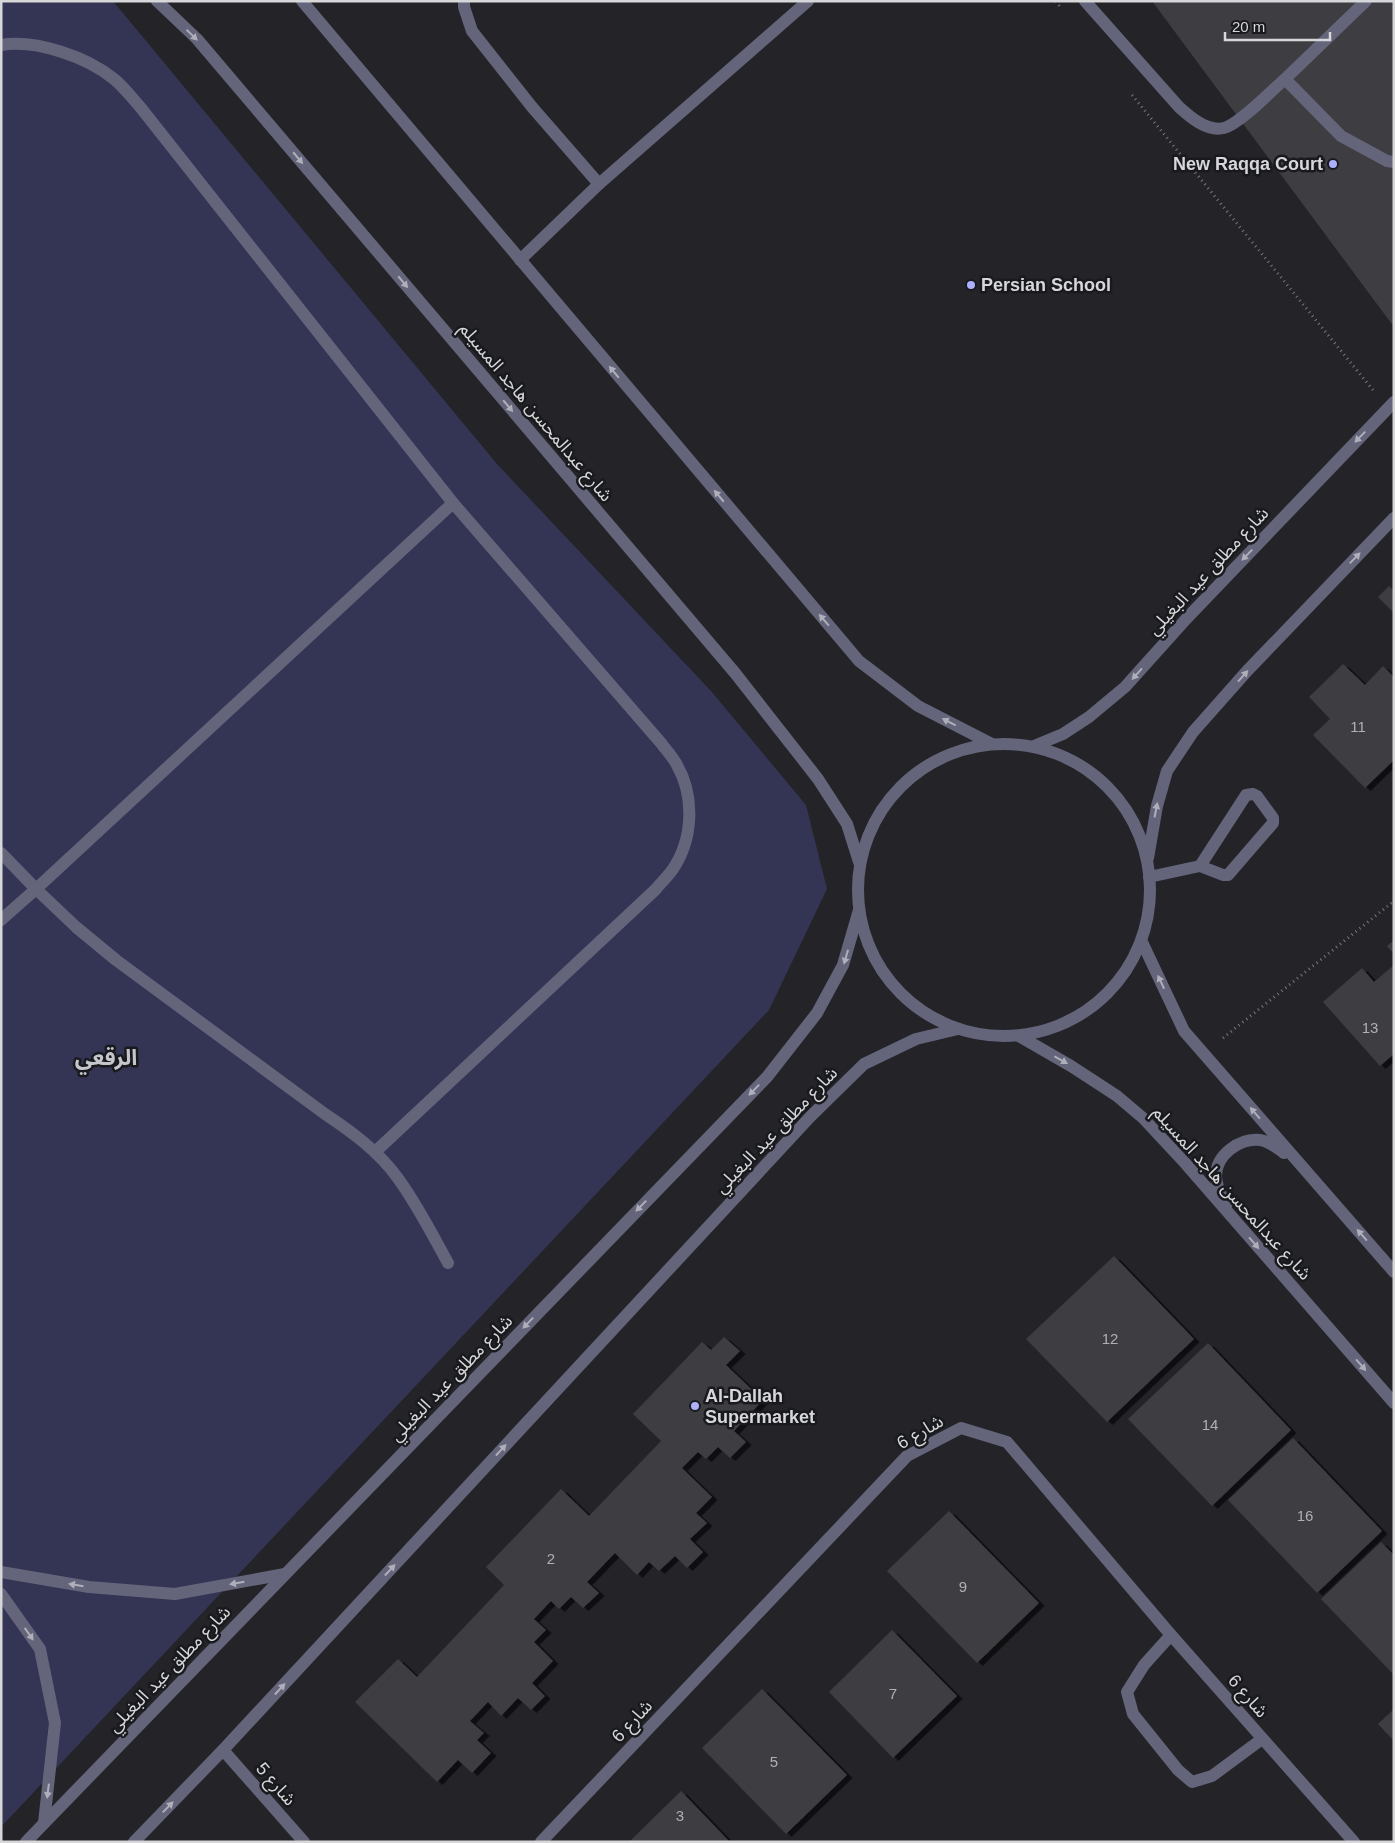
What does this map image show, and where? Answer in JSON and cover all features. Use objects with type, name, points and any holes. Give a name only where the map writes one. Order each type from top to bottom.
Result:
[{"type":"street","name":"شارع عبدالمحسن هاجد المسيلم","points":[[157,1],[197,39],[735,673],[818,779],[847,824],[860,865]]},
{"type":"street","points":[[302,1],[860,661],[918,706],[992,744]]},
{"type":"street","points":[[464,1],[464,7],[472,31],[532,107],[599,184]]},
{"type":"street","points":[[520,260],[599,184],[808,1]]},
{"type":"street","points":[[1086,1],[1179,107],[1193,120],[1212,128],[1224,128],[1248,113],[1366,1]]},
{"type":"street","points":[[1,45],[46,47],[82,59],[114,79],[140,108],[453,503],[666,750],[677,765],[687,790],[690,817],[685,844],[673,869],[655,890],[375,1152]]},
{"type":"street","points":[[1285,79],[1341,136],[1387,162],[1394,162]]},
{"type":"street","name":"شارع مطلق عيد البغيلي","points":[[1034,746],[1063,734],[1089,717],[1125,687],[1187,618],[1391,405]]},
{"type":"street","points":[[1,920],[453,503]]},
{"type":"street","points":[[1148,858],[1133,819],[1108,785],[1074,760],[1034,746],[992,744],[946,756],[906,782],[876,820],[860,865],[858,887],[859,910],[870,949],[891,984],[921,1011],[958,1029],[988,1036],[1019,1036],[1058,1026],[1094,1006],[1122,977],[1142,942],[1149,877],[1148,858],[1157,806],[1167,771],[1193,732],[1247,671],[1394,518]]},
{"type":"street","points":[[1149,877],[1200,866],[1223,875],[1228,875],[1272,823],[1273,818],[1257,796],[1246,794],[1200,866]]},
{"type":"street","points":[[1,852],[76,927],[116,960],[352,1132],[375,1152],[397,1176],[414,1202],[448,1263]]},
{"type":"street","name":"شارع مطلق عيد البغيلي","points":[[26,1842],[767,1077],[817,1013],[844,965],[859,910]]},
{"type":"street","points":[[1142,942],[1184,1031],[1394,1272]]},
{"type":"street","name":"شارع مطلق عيد البغيلي","points":[[134,1842],[223,1750],[823,1104],[864,1064],[916,1039],[958,1029]]},
{"type":"street","name":"شارع عبدالمحسن هاجد المسيلم","points":[[1019,1036],[1071,1066],[1117,1096],[1143,1118],[1185,1163],[1394,1403]]},
{"type":"street","points":[[1231,1218],[1216,1176],[1219,1162],[1229,1149],[1244,1142],[1260,1140],[1274,1145],[1306,1170]]},
{"type":"street","name":"شارع 6","points":[[541,1842],[907,1456],[961,1428],[1007,1442],[1171,1635],[1354,1842]]},
{"type":"street","points":[[1,1572],[89,1587],[175,1594],[286,1574]]},
{"type":"street","points":[[1,1594],[40,1649],[55,1723],[44,1823]]},
{"type":"street","points":[[1171,1635],[1144,1665],[1127,1692],[1134,1714],[1178,1770],[1192,1782],[1212,1776],[1262,1739]]},
{"type":"street","name":"شارع 5","points":[[223,1750],[304,1842]]},
{"type":"path","points":[[1056,1],[1062,9]]},
{"type":"path","points":[[1131,93],[1391,405]]},
{"type":"path","points":[[1204,1054],[1394,901]]},
{"type":"shaded area","points":[[1,1],[113,1],[497,464],[711,691],[806,805],[827,889],[769,1010],[1,1827]]},
{"type":"building","name":"New Raqqa Court","points":[[1152,1],[1394,1],[1394,327]]},
{"type":"building","points":[[1389,586],[1394,591],[1394,613],[1378,597]]},
{"type":"building","points":[[1343,664],[1365,685],[1383,666],[1394,677],[1394,760],[1365,788],[1313,735],[1330,719],[1309,697]]},
{"type":"building","points":[[1394,940],[1394,954],[1387,946]]},
{"type":"building","points":[[1394,965],[1394,1054],[1380,1066],[1323,1002],[1362,968],[1374,982]]},
{"type":"building","points":[[1114,1256],[1194,1339],[1107,1422],[1026,1339]]},
{"type":"building","points":[[724,1337],[740,1351],[726,1365],[763,1400],[734,1431],[746,1442],[730,1458],[718,1447],[706,1459],[698,1452],[682,1468],[712,1497],[696,1513],[707,1523],[690,1539],[703,1552],[687,1568],[675,1556],[659,1571],[649,1562],[637,1575],[615,1553],[587,1582],[599,1593],[583,1608],[571,1597],[559,1609],[551,1601],[534,1619],[546,1630],[534,1642],[553,1661],[532,1683],[545,1696],[531,1710],[518,1698],[501,1716],[488,1702],[470,1721],[484,1733],[477,1740],[491,1753],[472,1773],[458,1760],[437,1782],[355,1702],[398,1659],[417,1677],[504,1585],[486,1567],[561,1489],[589,1516],[661,1441],[633,1414],[702,1342],[711,1350]]},
{"type":"building","points":[[1208,1343],[1291,1430],[1212,1506],[1128,1419]]},
{"type":"building","points":[[1293,1438],[1382,1531],[1317,1593],[1228,1500]]},
{"type":"building","points":[[949,1511],[1039,1603],[977,1663],[887,1571]]},
{"type":"building","points":[[1381,1542],[1394,1555],[1394,1675],[1321,1599]]},
{"type":"building","points":[[892,1630],[957,1696],[893,1758],[829,1692]]},
{"type":"building","points":[[762,1689],[847,1775],[786,1834],[702,1748]]},
{"type":"building","points":[[1394,1709],[1394,1741],[1378,1724]]},
{"type":"building","points":[[681,1791],[730,1842],[629,1842]]},
{"type":"place","name":"New Raqqa Court","points":[[1333,164]]},
{"type":"place","name":"Persian School","points":[[971,285]]},
{"type":"place","name":"Al-Dallah Supermarket","points":[[695,1406]]},
{"type":"district","name":"الرقعي","points":[[106,1057]]}]
